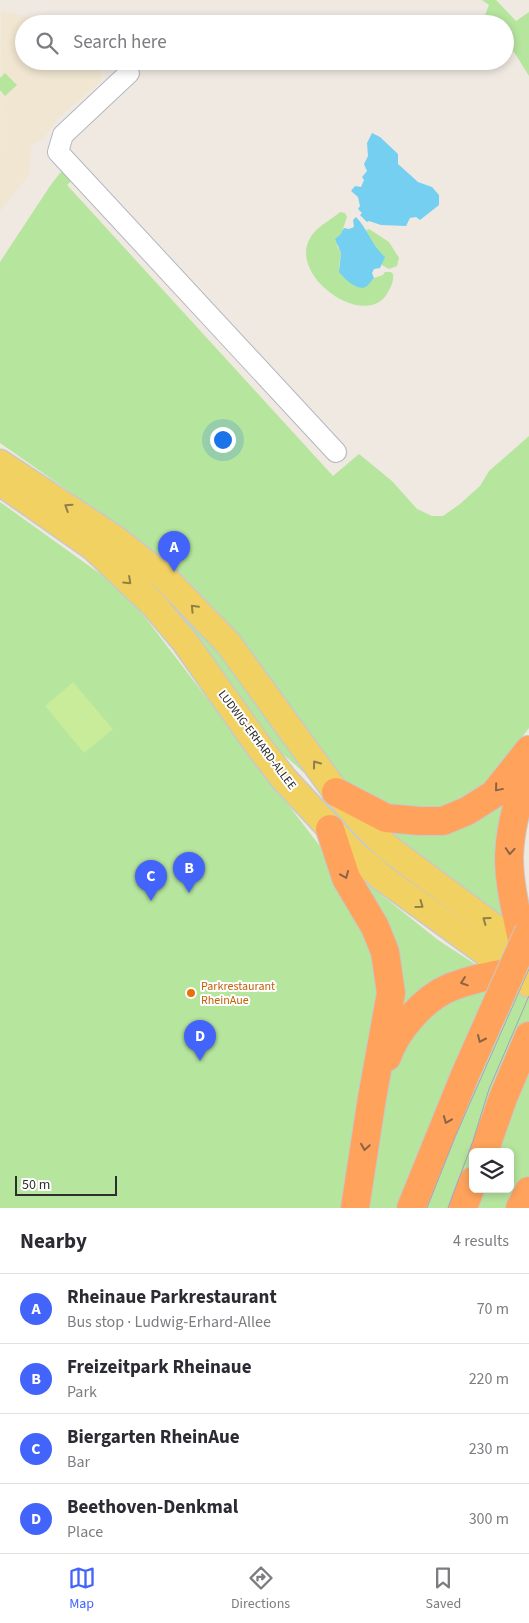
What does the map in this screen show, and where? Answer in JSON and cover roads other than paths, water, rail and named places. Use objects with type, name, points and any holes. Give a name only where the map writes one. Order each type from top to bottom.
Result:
[{"type":"highway","points":[[336,792],[386,818],[443,821],[467,811],[494,794],[529,750]]},
{"type":"highway","points":[[412,1208],[466,1075],[526,960],[513,899],[509,858],[512,823],[521,790],[529,770]]},
{"type":"highway","points":[[330,829],[346,878],[375,927],[385,952],[391,992],[372,1098],[356,1208]]},
{"type":"highway","points":[[372,1098],[390,1046],[409,1019],[423,1005],[449,988],[526,960]]},
{"type":"highway","points":[[485,1148],[503,1098],[529,1036]]},
{"type":"highway","points":[[520,1208],[529,1191]]},
{"type":"highway","points":[[463,1208],[469,1192]]},
{"type":"main road","points":[[0,463],[114,538],[166,579],[228,643],[336,792],[387,847],[526,960]]},
{"type":"main road","name":"LUDWIG-ERHARD-ALLEE","points":[[0,482],[93,547],[153,604],[185,642],[260,748],[284,778],[353,853],[380,876],[526,960]]},
{"type":"street","points":[[129,72],[63,135],[58,152],[336,452]]},
{"type":"water","points":[[372,133],[380,137],[398,154],[398,164],[418,182],[432,187],[439,195],[439,205],[420,220],[416,217],[410,218],[406,226],[381,225],[367,222],[360,215],[362,213],[358,209],[360,206],[358,197],[351,191],[355,186],[361,187],[364,180],[362,177],[367,171],[364,164],[368,156],[367,143]]},
{"type":"water","points":[[356,217],[380,253],[385,257],[380,268],[374,269],[372,273],[374,278],[368,285],[361,288],[356,287],[339,272],[341,253],[335,239],[344,228],[354,227],[353,220]]},
{"type":"tram line","points":[[427,1208],[455,1137],[529,969]]},
{"type":"tram line","points":[[448,1208],[473,1141],[489,1089],[529,996]]},
{"type":"place","name":"Rheinaue Parkrestaurant","points":[[174,572]]},
{"type":"place","name":"Freizeitpark Rheinaue","points":[[189,893]]},
{"type":"place","name":"Biergarten RheinAue","points":[[151,901]]},
{"type":"place","name":"Parkrestaurant RheinAue","points":[[191,993]]},
{"type":"place","name":"Beethoven-Denkmal","points":[[200,1061]]}]
